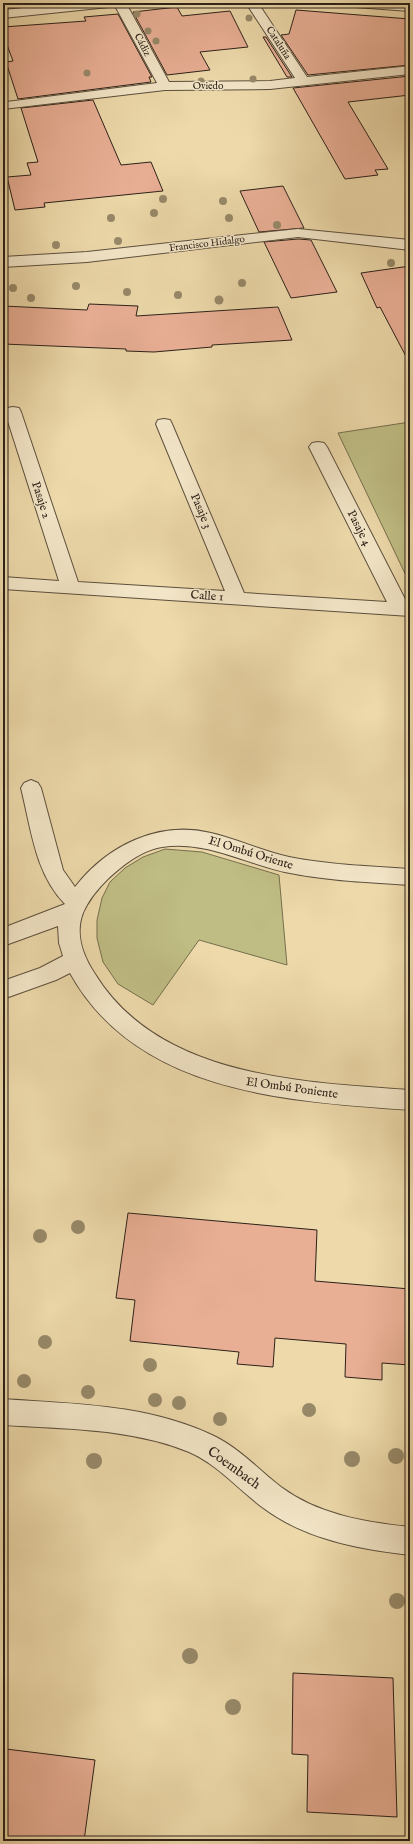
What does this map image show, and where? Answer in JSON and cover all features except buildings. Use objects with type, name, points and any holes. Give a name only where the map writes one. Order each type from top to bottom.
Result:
[{"type":"street","points":[[3,14],[109,3]]},
{"type":"street","name":"Cádiz","points":[[120,3],[165,86]]},
{"type":"street","name":"Cataluña","points":[[252,3],[304,82]]},
{"type":"street","points":[[355,3],[410,7]]},
{"type":"street","name":"Oviedo","points":[[7,107],[165,86],[243,86],[304,82],[410,70]]},
{"type":"street","name":"Francisco Hidalgo","points":[[3,262],[87,257],[298,233],[323,234],[360,240],[410,244]]},
{"type":"street","name":"Pasaje 2","points":[[13,412],[70,587]]},
{"type":"street","name":"Pasaje 3","points":[[164,424],[237,598]]},
{"type":"street","name":"Pasaje 4","points":[[318,447],[405,609]]},
{"type":"street","name":"Calle 1","points":[[3,583],[405,609]]},
{"type":"street","points":[[31,788],[52,870],[56,880],[75,906]]},
{"type":"street","name":"El Ombú Oriente","points":[[69,938],[69,924],[75,906],[95,879],[124,855],[159,840],[179,837],[208,839],[266,859],[306,868],[410,877]]},
{"type":"street","name":"El Ombú Oriente","points":[[3,937],[36,926],[75,906]]},
{"type":"street","name":"El Ombú Poniente","points":[[69,938],[74,962],[90,987],[111,1011],[133,1030],[158,1048],[190,1064],[224,1077],[261,1086],[310,1092],[410,1100]]},
{"type":"street","points":[[3,990],[48,974],[74,962]]},
{"type":"street","name":"Coembach","points":[[3,1412],[126,1422],[162,1429],[196,1441],[221,1455],[273,1498],[307,1518],[348,1533],[410,1541]]},
{"type":"shaded area","points":[[410,422],[410,584],[338,433]]},
{"type":"shaded area","points":[[165,849],[202,852],[279,875],[287,965],[199,940],[153,1005],[118,984],[103,962],[97,938],[97,920],[102,898],[110,882],[125,868],[143,857]]}]
